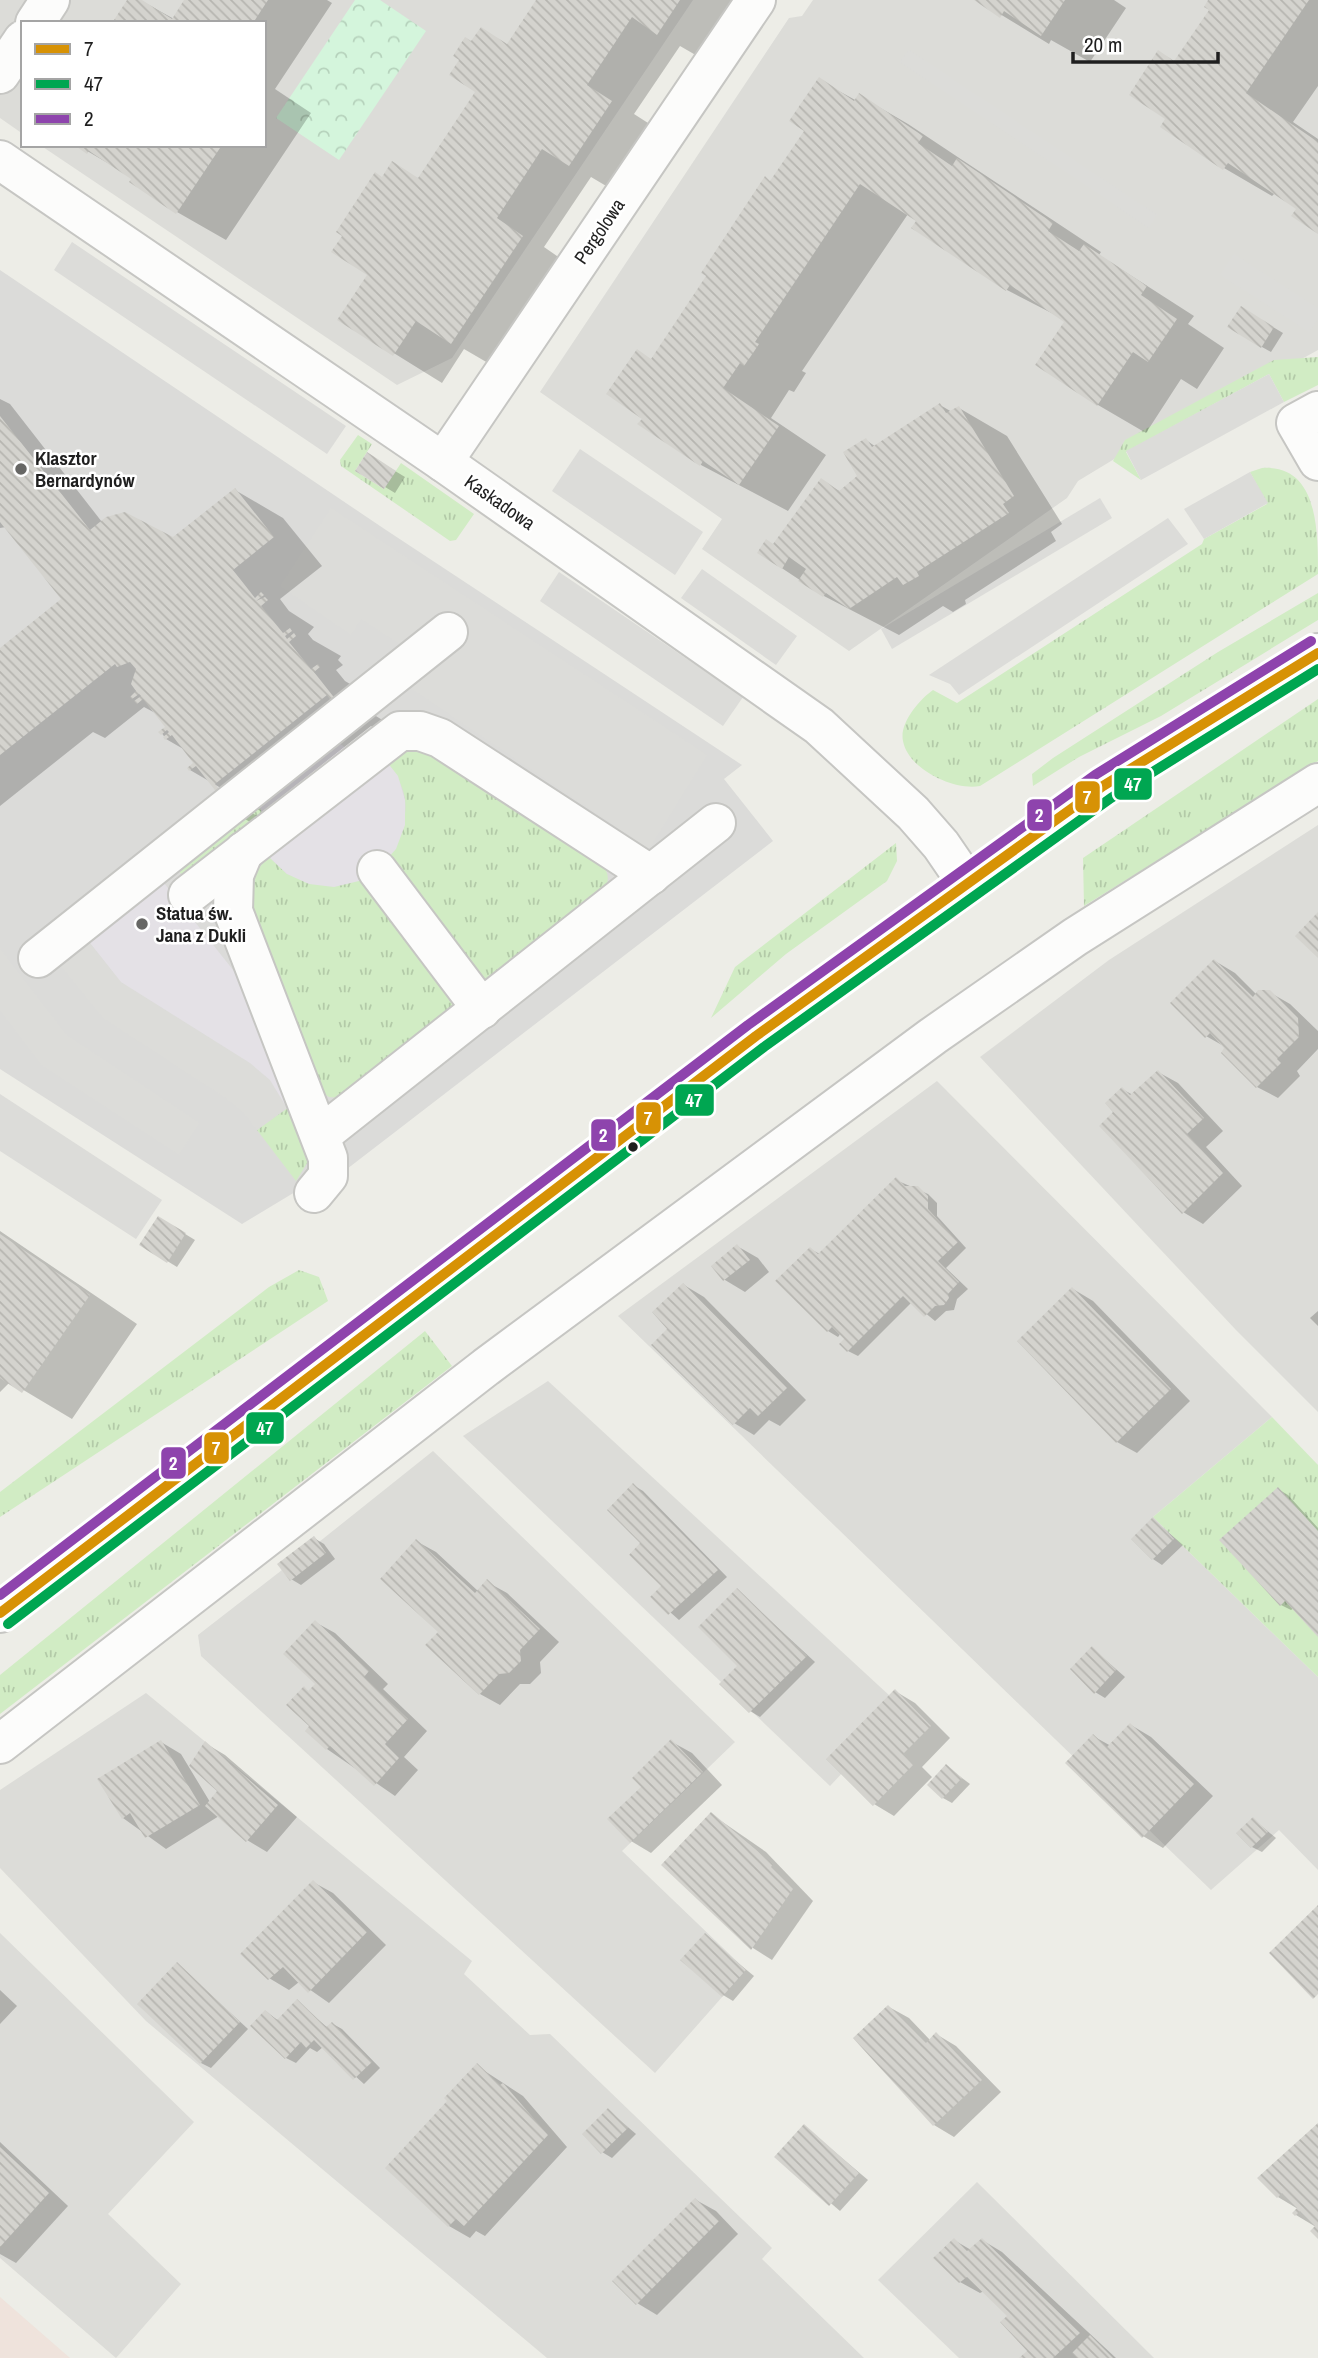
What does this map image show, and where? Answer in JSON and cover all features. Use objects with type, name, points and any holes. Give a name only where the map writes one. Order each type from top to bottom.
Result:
[{"type":"street","points":[[35,21],[50,0]]},
{"type":"street","name":"Pergolowa","points":[[443,462],[756,0]]},
{"type":"street","points":[[0,74],[21,43]]},
{"type":"street","name":"Kaskadowa","points":[[0,160],[443,462],[819,726],[913,813],[941,845],[967,883]]},
{"type":"street","points":[[1318,411],[1296,424],[1318,461]]},
{"type":"street","points":[[38,958],[448,632]]},
{"type":"street","points":[[0,1613],[745,1044],[1103,786],[1318,653]]},
{"type":"street","points":[[188,895],[400,731],[420,731],[440,738],[651,875]]},
{"type":"street","points":[[0,1744],[486,1367],[933,1037],[1075,937],[1318,783]]},
{"type":"street","points":[[321,1135],[716,823]]},
{"type":"street","points":[[244,851],[234,875],[233,911],[321,1135],[330,1168],[323,1185],[314,1193]]},
{"type":"street","points":[[161,862],[261,988]]},
{"type":"street","points":[[377,870],[482,1009]]},
{"type":"shaded area","points":[[0,0],[693,0],[452,358],[397,385],[43,147],[266,147],[266,21],[21,21],[21,133],[0,118]]},
{"type":"shaded area","points":[[813,0],[1318,0],[1318,350],[1287,367],[1268,366],[1078,481],[1067,498],[849,651],[702,549],[722,519],[540,392],[789,18],[802,16]]},
{"type":"shaded area","points":[[909,50],[1157,215],[1149,228],[900,62]]},
{"type":"shaded area","points":[[72,242],[346,426],[327,454],[54,270]]},
{"type":"shaded area","points":[[1234,254],[1318,308],[1318,319],[1309,332],[1220,275]]},
{"type":"shaded area","points":[[0,270],[742,765],[724,779],[773,841],[308,1199],[300,1189],[242,1224],[0,1069]]},
{"type":"shaded area","points":[[1269,374],[1284,402],[1141,480],[1126,451]]},
{"type":"shaded area","points":[[580,449],[703,532],[675,575],[552,491]]},
{"type":"shaded area","points":[[1250,472],[1268,503],[1204,539],[1184,509]]},
{"type":"shaded area","points":[[1100,498],[1112,518],[892,649],[881,629]]},
{"type":"shaded area","points":[[331,508],[707,755],[649,849],[412,689],[407,649],[361,619],[351,635],[280,586]]},
{"type":"shaded area","points":[[1168,518],[1188,544],[959,695],[950,684],[929,675]]},
{"type":"shaded area","points":[[702,569],[797,636],[776,665],[681,598]]},
{"type":"shaded area","points":[[559,572],[743,697],[723,726],[540,601]]},
{"type":"shaded area","points":[[323,732],[349,750],[387,762],[398,776],[405,800],[405,825],[396,849],[377,870],[359,881],[334,887],[309,884],[287,874],[268,856],[265,819],[252,789]]},
{"type":"shaded area","points":[[1318,825],[1318,1412],[1236,1330],[980,1057],[1109,960]]},
{"type":"shaded area","points":[[156,873],[241,980],[287,1108],[270,1080],[250,1063],[121,982],[83,934]]},
{"type":"shaded area","points":[[82,934],[121,982],[250,1063],[270,1080],[287,1108],[257,1130],[243,1112],[224,1097],[103,1018],[52,955]]},
{"type":"shaded area","points":[[0,948],[67,1035],[200,1123],[179,1155],[41,1065],[0,1011]]},
{"type":"shaded area","points":[[937,1081],[1272,1417],[1153,1517],[1318,1677],[1318,1870],[1279,1830],[1211,1890],[618,1316]]},
{"type":"shaded area","points":[[0,1094],[162,1200],[136,1239],[0,1151]]},
{"type":"shaded area","points":[[548,1381],[903,1708],[830,1786],[463,1436]]},
{"type":"shaded area","points":[[433,1451],[735,1742],[622,1851],[746,1970],[655,2073],[201,1656],[198,1635],[282,1570],[314,1536],[319,1542]]},
{"type":"shaded area","points":[[146,1693],[472,1961],[464,1974],[530,2035],[550,2034],[772,2248],[762,2259],[864,2358],[547,2358],[146,2021],[0,1868],[0,1790]]},
{"type":"shaded area","points":[[0,1933],[194,2122],[108,2214],[181,2284],[116,2358],[0,2258]]},
{"type":"shaded area","points":[[977,2182],[1154,2358],[959,2358],[878,2280]]},
{"type":"shaded area","points":[[0,2297],[70,2358],[0,2358]]},
{"type":"green space","points":[[355,0],[380,0],[426,31],[339,160],[276,118]]},
{"type":"green space","points":[[1318,357],[1318,385],[1284,402],[1269,374],[1126,452],[1141,480],[1113,461],[1125,440],[1274,360]]},
{"type":"green space","points":[[358,435],[372,444],[355,471],[384,489],[401,463],[474,514],[456,540],[450,541],[341,466],[340,460]]},
{"type":"green space","points":[[1262,468],[1280,470],[1294,477],[1304,488],[1315,520],[1318,574],[980,786],[969,787],[946,781],[913,761],[903,741],[904,727],[917,705],[928,694],[933,690],[957,703],[1202,544],[1204,539],[1267,504],[1250,472]]},
{"type":"green space","points":[[1318,593],[1318,620],[1161,716],[1079,757],[1033,786],[1032,774],[1053,758],[1218,652]]},
{"type":"green space","points":[[1318,699],[1318,761],[1084,906],[1083,858]]},
{"type":"green space","points":[[424,748],[601,862],[608,875],[605,889],[487,984],[388,857],[404,820],[405,798],[396,775],[387,762],[402,750]]},
{"type":"green space","points":[[253,793],[265,819],[186,881],[171,860]]},
{"type":"green space","points":[[896,843],[897,861],[887,881],[786,954],[711,1018],[735,967]]},
{"type":"green space","points":[[268,856],[287,874],[360,880],[460,1007],[340,1098],[329,1097],[319,1090],[247,905],[250,880]]},
{"type":"green space","points":[[289,1107],[309,1160],[296,1181],[257,1130]]},
{"type":"green space","points":[[299,1270],[319,1277],[328,1301],[0,1517],[0,1492],[269,1287]]},
{"type":"green space","points":[[425,1331],[452,1366],[0,1714],[0,1675]]},
{"type":"green space","points":[[1272,1417],[1318,1465],[1318,1677],[1153,1517]]},
{"type":"building","points":[[127,0],[142,0],[172,19],[184,0],[268,0],[254,21],[113,21]]},
{"type":"building","points":[[536,0],[680,0],[657,35],[632,17],[587,85],[612,101],[569,166],[542,149],[497,218],[523,236],[451,344],[416,321],[393,356],[337,320],[367,275],[331,252],[342,236],[336,232],[375,172],[382,177],[392,161],[418,178],[475,92],[449,75],[459,60],[453,56],[465,37],[471,41],[481,27],[507,44]]},
{"type":"building","points":[[974,0],[1065,0],[1041,36],[1004,11],[1000,18]]},
{"type":"building","points":[[1208,0],[1309,0],[1246,93],[1318,142],[1318,234],[1291,216],[1296,209],[1228,163],[1223,170],[1160,127],[1165,119],[1129,95],[1158,50],[1174,61],[1209,10],[1204,7]]},
{"type":"building","points":[[819,77],[854,101],[859,93],[923,136],[918,143],[952,166],[957,158],[1053,223],[1048,231],[1079,251],[1084,244],[1147,286],[1141,295],[1177,319],[1148,362],[1133,352],[1097,406],[1035,365],[1064,322],[1010,285],[1006,291],[911,228],[916,221],[860,184],[755,342],[759,344],[753,353],[744,366],[740,363],[723,388],[779,426],[739,485],[703,461],[700,466],[637,424],[642,419],[606,394],[637,349],[651,359],[706,276],[701,273],[765,176],[770,181],[804,131],[789,121]]},
{"type":"building","points":[[77,147],[221,147],[176,214],[129,182],[131,179],[89,151],[87,154]]},
{"type":"building","points":[[1241,306],[1274,327],[1261,348],[1227,327]]},
{"type":"building","points":[[940,403],[946,413],[959,406],[1014,496],[1003,504],[1009,513],[917,572],[919,576],[903,585],[897,577],[849,609],[826,593],[823,597],[798,581],[806,569],[789,557],[782,569],[757,553],[766,539],[773,544],[821,478],[839,491],[857,476],[843,452],[866,438],[872,447]]},
{"type":"building","points":[[0,416],[90,530],[106,517],[125,512],[173,537],[235,488],[274,537],[233,570],[255,598],[261,592],[264,595],[256,601],[265,597],[268,600],[261,606],[283,633],[290,628],[292,631],[285,636],[287,639],[294,633],[296,636],[289,642],[311,669],[318,664],[320,667],[314,672],[340,705],[337,708],[327,695],[215,784],[225,797],[222,799],[196,766],[189,771],[187,768],[193,763],[172,735],[165,740],[163,737],[169,732],[167,730],[161,735],[158,732],[165,727],[143,699],[137,704],[134,701],[141,696],[139,694],[132,699],[130,697],[136,691],[131,684],[136,669],[130,662],[117,667],[115,664],[0,755],[0,648],[61,599],[0,522]]},
{"type":"building","points":[[367,452],[396,471],[384,489],[355,471]]},
{"type":"building","points":[[1318,912],[1318,958],[1295,936]]},
{"type":"building","points":[[1214,959],[1253,997],[1258,990],[1270,990],[1298,1018],[1299,1037],[1277,1059],[1281,1063],[1256,1088],[1221,1053],[1224,1048],[1210,1033],[1205,1038],[1170,1003]]},
{"type":"building","points":[[1158,1070],[1204,1118],[1187,1134],[1223,1173],[1182,1214],[1099,1126],[1113,1112],[1105,1103],[1122,1087],[1130,1095]]},
{"type":"building","points":[[896,1177],[905,1186],[918,1186],[928,1196],[928,1209],[958,1242],[938,1261],[959,1282],[948,1294],[949,1298],[944,1305],[935,1306],[924,1317],[903,1296],[847,1352],[839,1344],[844,1339],[832,1327],[827,1332],[775,1281],[810,1247],[818,1254]]},
{"type":"building","points":[[158,1216],[186,1233],[167,1263],[139,1245]]},
{"type":"building","points":[[0,1234],[90,1295],[22,1393],[0,1378]]},
{"type":"building","points":[[737,1244],[750,1260],[723,1281],[711,1266]]},
{"type":"building","points":[[683,1283],[787,1388],[758,1416],[750,1408],[733,1425],[651,1345],[667,1329],[652,1312]]},
{"type":"building","points":[[1072,1287],[1171,1389],[1116,1443],[1017,1341]]},
{"type":"building","points":[[633,1483],[718,1570],[668,1615],[650,1597],[661,1586],[629,1555],[640,1543],[607,1510]]},
{"type":"building","points":[[1278,1487],[1318,1531],[1318,1637],[1285,1601],[1280,1606],[1219,1540]]},
{"type":"building","points":[[1153,1517],[1174,1539],[1152,1560],[1131,1539]]},
{"type":"building","points":[[314,1536],[326,1553],[290,1581],[277,1564]]},
{"type":"building","points":[[416,1539],[475,1593],[487,1579],[540,1629],[520,1650],[521,1661],[509,1673],[499,1674],[479,1695],[425,1645],[438,1632],[380,1579]]},
{"type":"building","points":[[737,1588],[807,1656],[749,1713],[719,1684],[737,1666],[698,1627]]},
{"type":"building","points":[[315,1620],[369,1671],[364,1677],[408,1719],[385,1744],[399,1758],[374,1786],[330,1746],[326,1750],[305,1731],[309,1726],[286,1705],[304,1686],[308,1691],[315,1684],[283,1654]]},
{"type":"building","points":[[1092,1646],[1116,1670],[1094,1694],[1070,1669]]},
{"type":"building","points":[[895,1689],[931,1726],[903,1754],[913,1765],[873,1806],[826,1759]]},
{"type":"building","points":[[1130,1723],[1194,1784],[1142,1838],[1065,1763],[1093,1734],[1107,1747]]},
{"type":"building","points":[[671,1739],[703,1772],[630,1843],[607,1819],[641,1787],[632,1778]]},
{"type":"building","points":[[161,1740],[200,1805],[145,1838],[130,1813],[122,1819],[97,1779]]},
{"type":"building","points":[[205,1741],[278,1805],[246,1842],[205,1806],[217,1791],[189,1766]]},
{"type":"building","points":[[946,1764],[962,1778],[942,1799],[927,1785]]},
{"type":"building","points":[[711,1812],[773,1864],[771,1867],[793,1889],[751,1950],[661,1865]]},
{"type":"building","points":[[1253,1817],[1268,1832],[1251,1848],[1236,1833]]},
{"type":"building","points":[[313,1880],[367,1932],[308,1993],[283,1967],[268,1980],[240,1954]]},
{"type":"building","points":[[1318,1905],[1318,1994],[1313,1999],[1269,1953]]},
{"type":"building","points":[[705,1933],[746,1970],[722,1997],[680,1960]]},
{"type":"building","points":[[177,1962],[240,2022],[200,2064],[137,2004]]},
{"type":"building","points":[[297,1999],[326,2027],[332,2022],[372,2062],[353,2080],[314,2040],[306,2048],[301,2042],[285,2059],[250,2026],[265,2010],[277,2020]]},
{"type":"building","points":[[888,2005],[926,2043],[936,2032],[982,2080],[933,2126],[853,2038]]},
{"type":"building","points":[[477,2063],[500,2085],[503,2083],[548,2135],[464,2226],[456,2219],[448,2227],[385,2168],[447,2101],[444,2098]]},
{"type":"building","points":[[608,2108],[628,2128],[601,2154],[582,2134]]},
{"type":"building","points":[[1318,2123],[1318,2239],[1310,2231],[1315,2226],[1300,2211],[1295,2216],[1292,2213],[1297,2208],[1282,2193],[1277,2198],[1257,2178]]},
{"type":"building","points":[[804,2124],[859,2173],[829,2206],[774,2157]]},
{"type":"building","points":[[0,2147],[49,2193],[0,2247]]},
{"type":"building","points":[[695,2198],[719,2221],[636,2305],[612,2281]]},
{"type":"building","points":[[954,2238],[967,2251],[982,2238],[1080,2333],[1053,2358],[1019,2358],[1027,2351],[1000,2322],[1007,2316],[967,2277],[959,2283],[933,2258]]},
{"type":"building","points":[[1090,2335],[1113,2358],[1077,2358],[1072,2353]]},
{"type":"transit line","name":"2","points":[[0,1595],[748,1025],[1095,775],[1311,641]]},
{"type":"transit line","name":"7","points":[[0,1613],[756,1036],[1103,786],[1318,653]]},
{"type":"transit line","name":"47","points":[[8,1624],[764,1047],[1111,798],[1318,669]]},
{"type":"place","name":"Klasztor Bernardynów","points":[[21,469]]},
{"type":"place","name":"Statua św. Jana z Dukli","points":[[142,924]]}]
